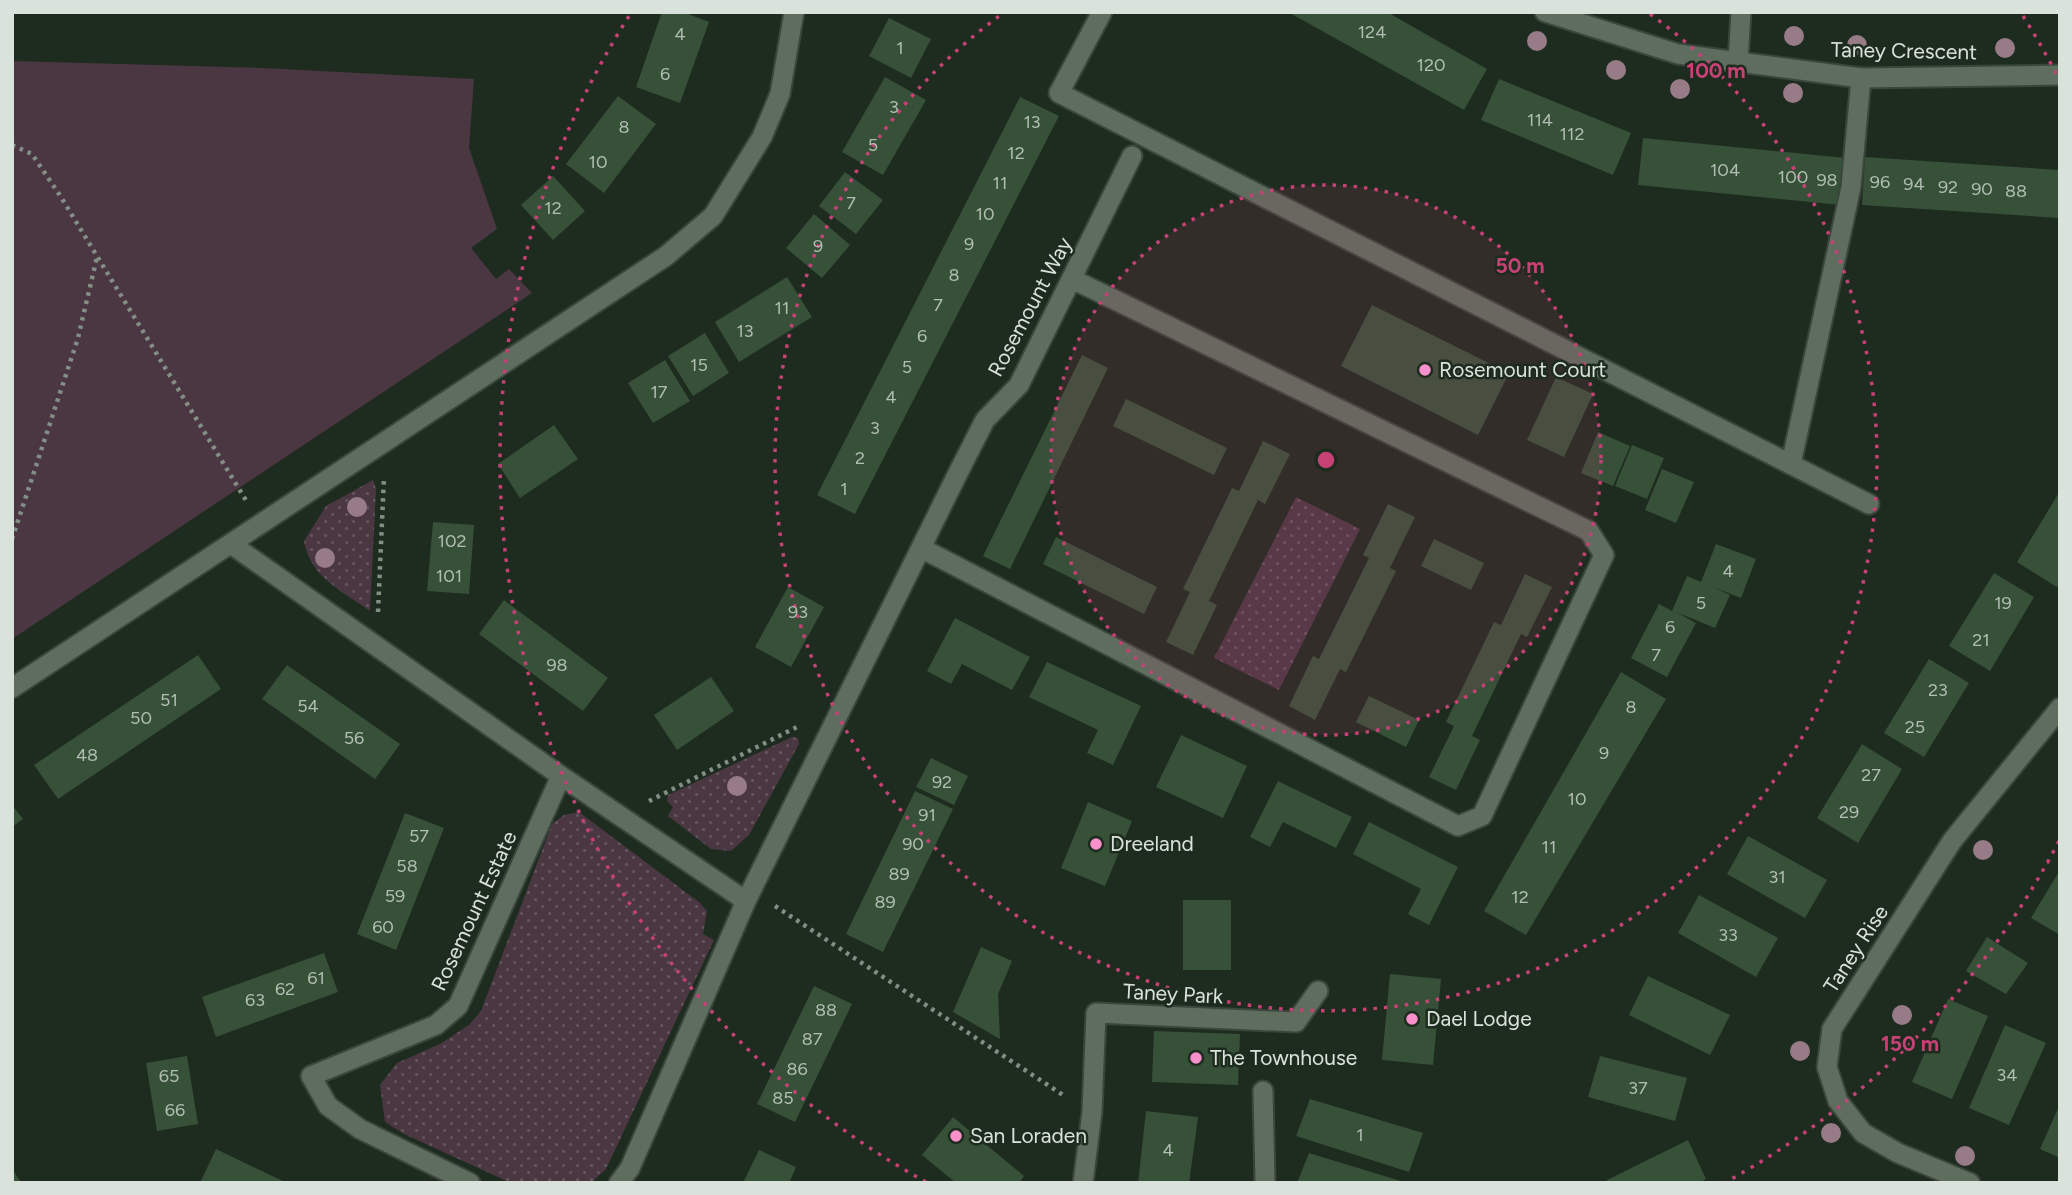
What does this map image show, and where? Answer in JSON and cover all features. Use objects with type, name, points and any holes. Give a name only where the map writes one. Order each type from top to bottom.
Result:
[{"type":"street","points":[[12,688],[666,256],[713,216],[762,137],[780,94],[794,12]]},
{"type":"street","points":[[1102,12],[1059,93],[1869,504]]},
{"type":"street","name":"Taney Crescent","points":[[1545,12],[1678,54],[1861,78],[2060,75]]},
{"type":"street","points":[[1738,62],[1741,12]]},
{"type":"street","points":[[1791,464],[1852,187],[1861,78]]},
{"type":"street","name":"Rosemount Way","points":[[921,548],[985,420],[1019,385],[1132,156]]},
{"type":"street","points":[[619,1183],[630,1168],[749,895],[921,548],[1458,825],[1482,816],[1604,555],[1589,531],[1072,279]]},
{"type":"street","points":[[231,544],[561,776],[629,822],[749,895]]},
{"type":"street","name":"Taney Rise","points":[[1970,1183],[1898,1153],[1863,1133],[1838,1101],[1826,1066],[1832,1030],[1952,841],[2060,708]]},
{"type":"street","name":"Rosemount Estate","points":[[470,1183],[360,1129],[328,1106],[311,1076],[436,1025],[458,1006],[561,776]]},
{"type":"street","name":"Taney Park","points":[[1083,1183],[1092,1112],[1096,1013],[1296,1022],[1318,991]]},
{"type":"street","points":[[1263,1091],[1265,1183]]},
{"type":"path","points":[[12,145],[32,154],[260,523]]},
{"type":"path","points":[[12,539],[78,338],[97,257]]},
{"type":"path","points":[[362,636],[377,612],[384,467],[375,448]]},
{"type":"path","points":[[629,822],[650,799],[810,720],[830,732]]},
{"type":"path","points":[[749,895],[1039,1081],[1092,1112]]},
{"type":"shaded area","points":[[12,61],[263,68],[474,79],[469,148],[497,229],[471,248],[496,279],[509,269],[532,293],[12,639]]},
{"type":"shaded area","points":[[373,480],[376,489],[370,611],[338,590],[320,574],[307,554],[304,541],[326,506]]},
{"type":"shaded area","points":[[1296,497],[1360,529],[1279,690],[1214,658]]},
{"type":"shaded area","points":[[792,737],[798,738],[799,744],[749,835],[731,851],[711,849],[668,816],[673,807],[667,801],[668,795]]},
{"type":"shaded area","points":[[579,812],[700,903],[707,911],[703,934],[714,940],[606,1169],[591,1183],[511,1183],[404,1134],[385,1122],[380,1085],[397,1063],[440,1044],[469,1025],[481,1011],[552,824],[564,815]]},
{"type":"building","points":[[662,12],[683,12],[709,22],[680,103],[636,87]]},
{"type":"building","points":[[1288,12],[1387,12],[1487,69],[1464,110]]},
{"type":"building","points":[[889,18],[931,39],[911,78],[869,56]]},
{"type":"building","points":[[885,77],[926,100],[883,175],[842,152]]},
{"type":"building","points":[[1499,79],[1631,133],[1613,175],[1481,120]]},
{"type":"building","points":[[618,96],[656,124],[604,193],[566,164]]},
{"type":"building","points":[[1020,97],[1059,116],[855,514],[817,495]]},
{"type":"building","points":[[1643,138],[1846,158],[1841,205],[1638,185]]},
{"type":"building","points":[[1865,157],[2060,170],[2060,218],[1862,205]]},
{"type":"building","points":[[845,172],[883,200],[856,234],[819,206]]},
{"type":"building","points":[[553,176],[585,211],[553,240],[521,205]]},
{"type":"building","points":[[814,214],[850,245],[822,278],[786,248]]},
{"type":"building","points":[[787,277],[812,317],[739,362],[715,322]]},
{"type":"building","name":"Rosemount Court","points":[[1372,305],[1509,373],[1478,435],[1341,366]]},
{"type":"building","points":[[705,333],[729,373],[693,396],[668,356]]},
{"type":"building","points":[[1082,355],[1108,368],[1010,569],[983,556]]},
{"type":"building","points":[[665,360],[690,401],[653,423],[628,383]]},
{"type":"building","points":[[1556,377],[1593,394],[1564,457],[1527,440]]},
{"type":"building","points":[[1126,399],[1227,448],[1214,475],[1113,426]]},
{"type":"building","points":[[554,425],[578,459],[520,498],[498,464]]},
{"type":"building","points":[[1598,432],[1630,446],[1613,486],[1581,473]]},
{"type":"building","points":[[1263,441],[1290,454],[1265,504],[1258,500],[1209,601],[1217,605],[1193,655],[1166,642],[1190,592],[1183,589],[1232,488],[1239,491]]},
{"type":"building","points":[[1632,445],[1664,458],[1647,499],[1615,486]]},
{"type":"building","points":[[1662,469],[1694,482],[1676,523],[1645,510]]},
{"type":"building","points":[[2060,491],[2060,582],[2057,587],[2017,562]]},
{"type":"building","points":[[1388,504],[1415,517],[1390,568],[1396,571],[1346,672],[1340,669],[1315,720],[1289,706],[1313,656],[1319,659],[1369,558],[1363,555]]},
{"type":"building","points":[[433,522],[474,525],[469,594],[427,591]]},
{"type":"building","points":[[1056,537],[1157,587],[1144,614],[1043,564]]},
{"type":"building","points":[[1434,539],[1484,563],[1471,590],[1421,566]]},
{"type":"building","points":[[1716,544],[1756,559],[1741,598],[1713,587],[1730,595],[1715,628],[1676,612],[1696,623],[1667,677],[1631,658],[1659,604],[1672,611],[1687,576],[1701,582]]},
{"type":"building","points":[[1994,573],[2034,597],[1990,671],[1949,646]]},
{"type":"building","points":[[1525,574],[1552,587],[1527,637],[1521,634],[1472,736],[1480,740],[1456,790],[1429,777],[1454,726],[1446,722],[1494,622],[1501,625]]},
{"type":"building","points":[[788,587],[824,607],[791,667],[755,647]]},
{"type":"building","points":[[504,600],[608,678],[583,711],[479,634]]},
{"type":"building","points":[[955,618],[1030,657],[1012,690],[962,664],[951,684],[927,671]]},
{"type":"building","points":[[198,655],[221,689],[58,799],[34,765]]},
{"type":"building","points":[[1929,659],[1969,683],[1924,757],[1884,733]]},
{"type":"building","points":[[1047,662],[1141,706],[1113,765],[1087,753],[1098,730],[1029,697]]},
{"type":"building","points":[[287,665],[400,744],[375,779],[262,699]]},
{"type":"building","points":[[1621,672],[1666,699],[1526,935],[1484,911]]},
{"type":"building","points":[[711,677],[734,711],[677,750],[654,715]]},
{"type":"building","points":[[1369,696],[1419,720],[1406,747],[1356,722]]},
{"type":"building","points":[[1181,735],[1247,766],[1223,818],[1156,787]]},
{"type":"building","points":[[1862,744],[1902,769],[1858,843],[1817,818]]},
{"type":"building","points":[[931,758],[968,776],[954,805],[916,787]]},
{"type":"building","points":[[1278,781],[1352,817],[1336,848],[1283,822],[1270,847],[1250,837]]},
{"type":"building","points":[[915,791],[953,809],[883,952],[846,934]]},
{"type":"building","name":"Dreeland","points":[[1088,802],[1132,821],[1105,886],[1061,868]]},
{"type":"building","points":[[12,805],[23,819],[12,827]]},
{"type":"building","points":[[405,813],[444,828],[396,950],[357,934]]},
{"type":"building","points":[[1369,822],[1458,867],[1429,925],[1408,914],[1421,889],[1353,854]]},
{"type":"building","points":[[1748,836],[1827,880],[1805,918],[1727,874]]},
{"type":"building","points":[[2060,870],[2060,935],[2031,918]]},
{"type":"building","points":[[1699,895],[1778,938],[1756,977],[1678,933]]},
{"type":"building","points":[[1183,900],[1231,900],[1231,970],[1183,970]]},
{"type":"building","points":[[1987,937],[2028,963],[2006,994],[1966,971]]},
{"type":"building","points":[[981,947],[1012,961],[998,994],[1000,1039],[953,1012]]},
{"type":"building","points":[[324,953],[338,992],[216,1037],[202,997]]},
{"type":"building","name":"Dael Lodge","points":[[1390,974],[1441,979],[1433,1065],[1382,1060]]},
{"type":"building","points":[[1648,976],[1730,1015],[1710,1055],[1629,1015]]},
{"type":"building","points":[[814,986],[852,1004],[795,1122],[757,1104]]},
{"type":"building","points":[[1948,999],[1988,1016],[1952,1099],[1912,1082]]},
{"type":"building","points":[[2005,1025],[2046,1043],[2009,1125],[1969,1108]]},
{"type":"building","name":"The Townhouse","points":[[1154,1031],[1240,1034],[1238,1085],[1152,1082]]},
{"type":"building","points":[[187,1056],[198,1124],[157,1131],[146,1063]]},
{"type":"building","points":[[1600,1056],[1687,1078],[1675,1121],[1588,1097]]},
{"type":"building","points":[[1310,1099],[1423,1133],[1409,1172],[1296,1136]]},
{"type":"building","points":[[2060,1104],[2060,1158],[2040,1149]]},
{"type":"building","points":[[1146,1111],[1198,1117],[1189,1183],[1138,1183]]},
{"type":"building","name":"San Loraden","points":[[953,1117],[1024,1176],[1019,1183],[956,1183],[922,1155]]},
{"type":"building","points":[[1688,1140],[1706,1179],[1699,1183],[1608,1183],[1607,1180]]},
{"type":"building","points":[[216,1149],[245,1163],[287,1183],[200,1183]]},
{"type":"building","points":[[759,1150],[796,1167],[789,1183],[743,1183]]},
{"type":"building","points":[[1309,1153],[1404,1182],[1297,1183]]},
{"type":"building","points":[[12,1168],[18,1178],[22,1183],[12,1183]]},
{"type":"place","name":"Rosemount Court","points":[[1425,370]]},
{"type":"place","name":"Dreeland","points":[[1096,844]]},
{"type":"place","name":"Dael Lodge","points":[[1412,1019]]},
{"type":"place","name":"The Townhouse","points":[[1196,1058]]},
{"type":"place","name":"San Loraden","points":[[956,1136]]}]
